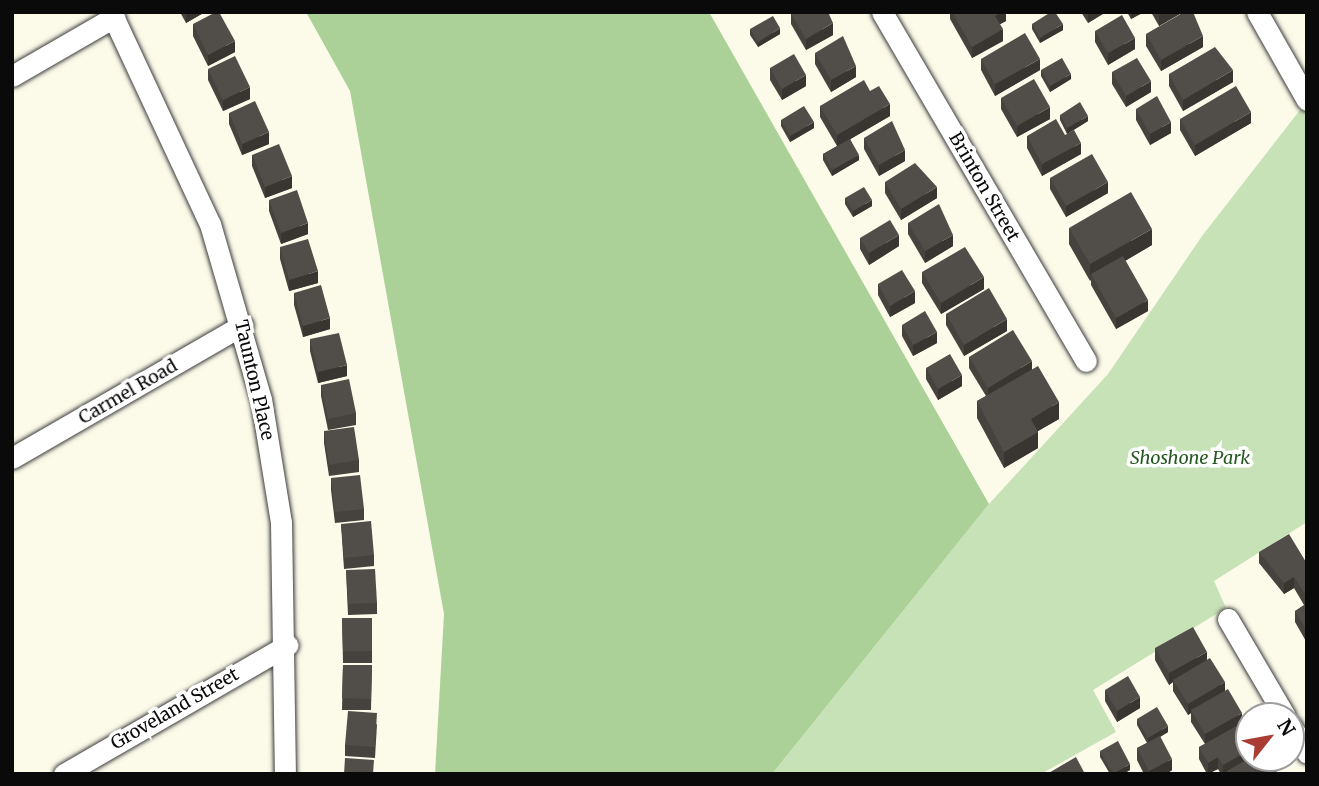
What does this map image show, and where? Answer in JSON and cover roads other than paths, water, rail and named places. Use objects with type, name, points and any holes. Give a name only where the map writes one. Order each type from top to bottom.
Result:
[{"type":"street","name":"Brinton Street","points":[[881,12],[1086,361]]},
{"type":"street","points":[[1257,12],[1307,100]]},
{"type":"street","points":[[12,75],[113,15]]},
{"type":"street","name":"Taunton Place","points":[[113,15],[190,172],[243,325],[275,473],[287,645],[285,774]]},
{"type":"street","name":"Carmel Road","points":[[12,458],[243,325]]},
{"type":"street","points":[[1228,619],[1277,702]]},
{"type":"street","name":"Groveland Street","points":[[64,774],[287,645]]},
{"type":"park label","name":"Shoshone Park","points":[[1190,458]]}]
